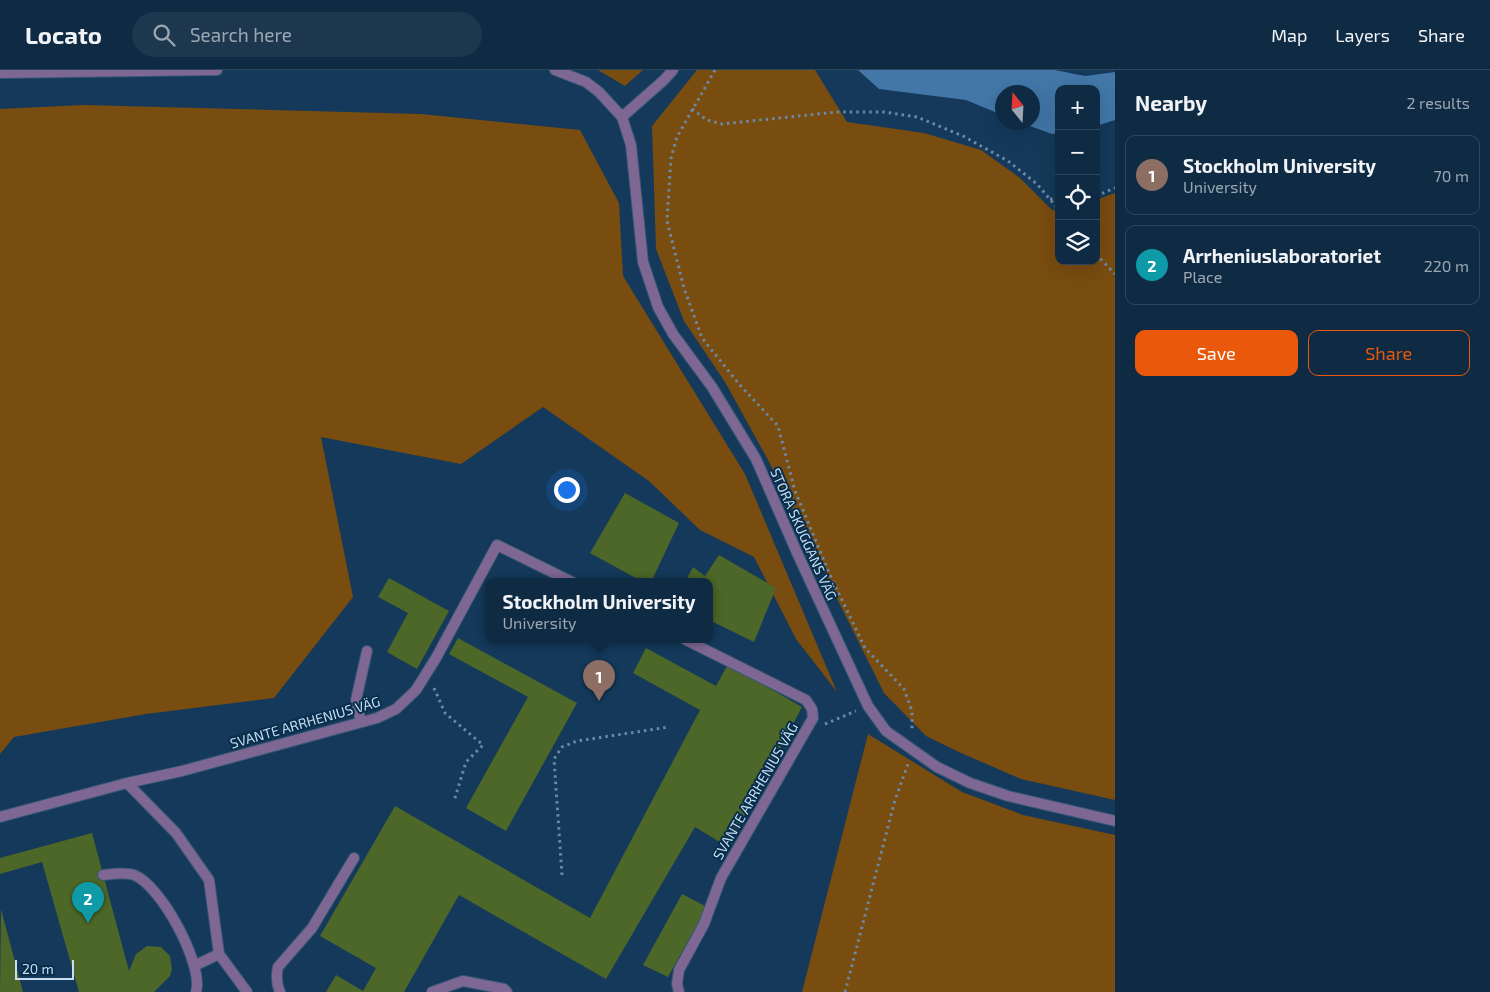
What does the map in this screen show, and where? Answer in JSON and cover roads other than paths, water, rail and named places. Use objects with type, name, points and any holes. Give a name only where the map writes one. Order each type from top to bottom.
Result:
[{"type":"street","points":[[0,73],[217,70]]},
{"type":"street","points":[[555,70],[586,82],[599,92],[622,117],[673,70]]},
{"type":"street","name":"STORA SKUGGANS VÄG","points":[[622,117],[630,145],[643,262],[658,308],[673,334],[712,387],[756,459],[868,706],[881,725],[886,731],[937,767],[970,783],[1008,796],[1115,821]]},
{"type":"street","name":"SVANTE ARRHENIUS VÄG","points":[[0,817],[127,783],[182,771],[376,718],[396,709],[416,690],[428,671],[498,545],[564,578]]},
{"type":"street","name":"SVANTE ARRHENIUS VÄG","points":[[679,992],[677,984],[679,970],[704,924],[721,878],[813,718],[812,709],[806,700],[692,643]]},
{"type":"street","points":[[361,722],[356,700],[367,651]]},
{"type":"street","points":[[127,783],[176,833],[209,880],[219,954],[247,992]]},
{"type":"street","points":[[280,992],[277,986],[276,975],[278,967],[312,928],[354,858]]},
{"type":"street","points":[[103,875],[117,873],[133,875],[149,884],[167,907],[178,926],[194,966],[198,984],[196,992]]},
{"type":"street","points":[[194,966],[219,954]]},
{"type":"street","points":[[432,992],[463,981],[504,989],[507,992]]},
{"type":"water","points":[[858,70],[1055,70],[1085,76],[1115,72],[1115,120],[1100,125],[1100,85],[1055,85],[1055,134],[1052,134],[1040,130],[1040,85],[995,85],[995,112],[966,100],[879,89]]},
{"type":"place","name":"Stockholm University","points":[[599,701]]},
{"type":"place","name":"Arrheniuslaboratoriet","points":[[88,923]]}]
